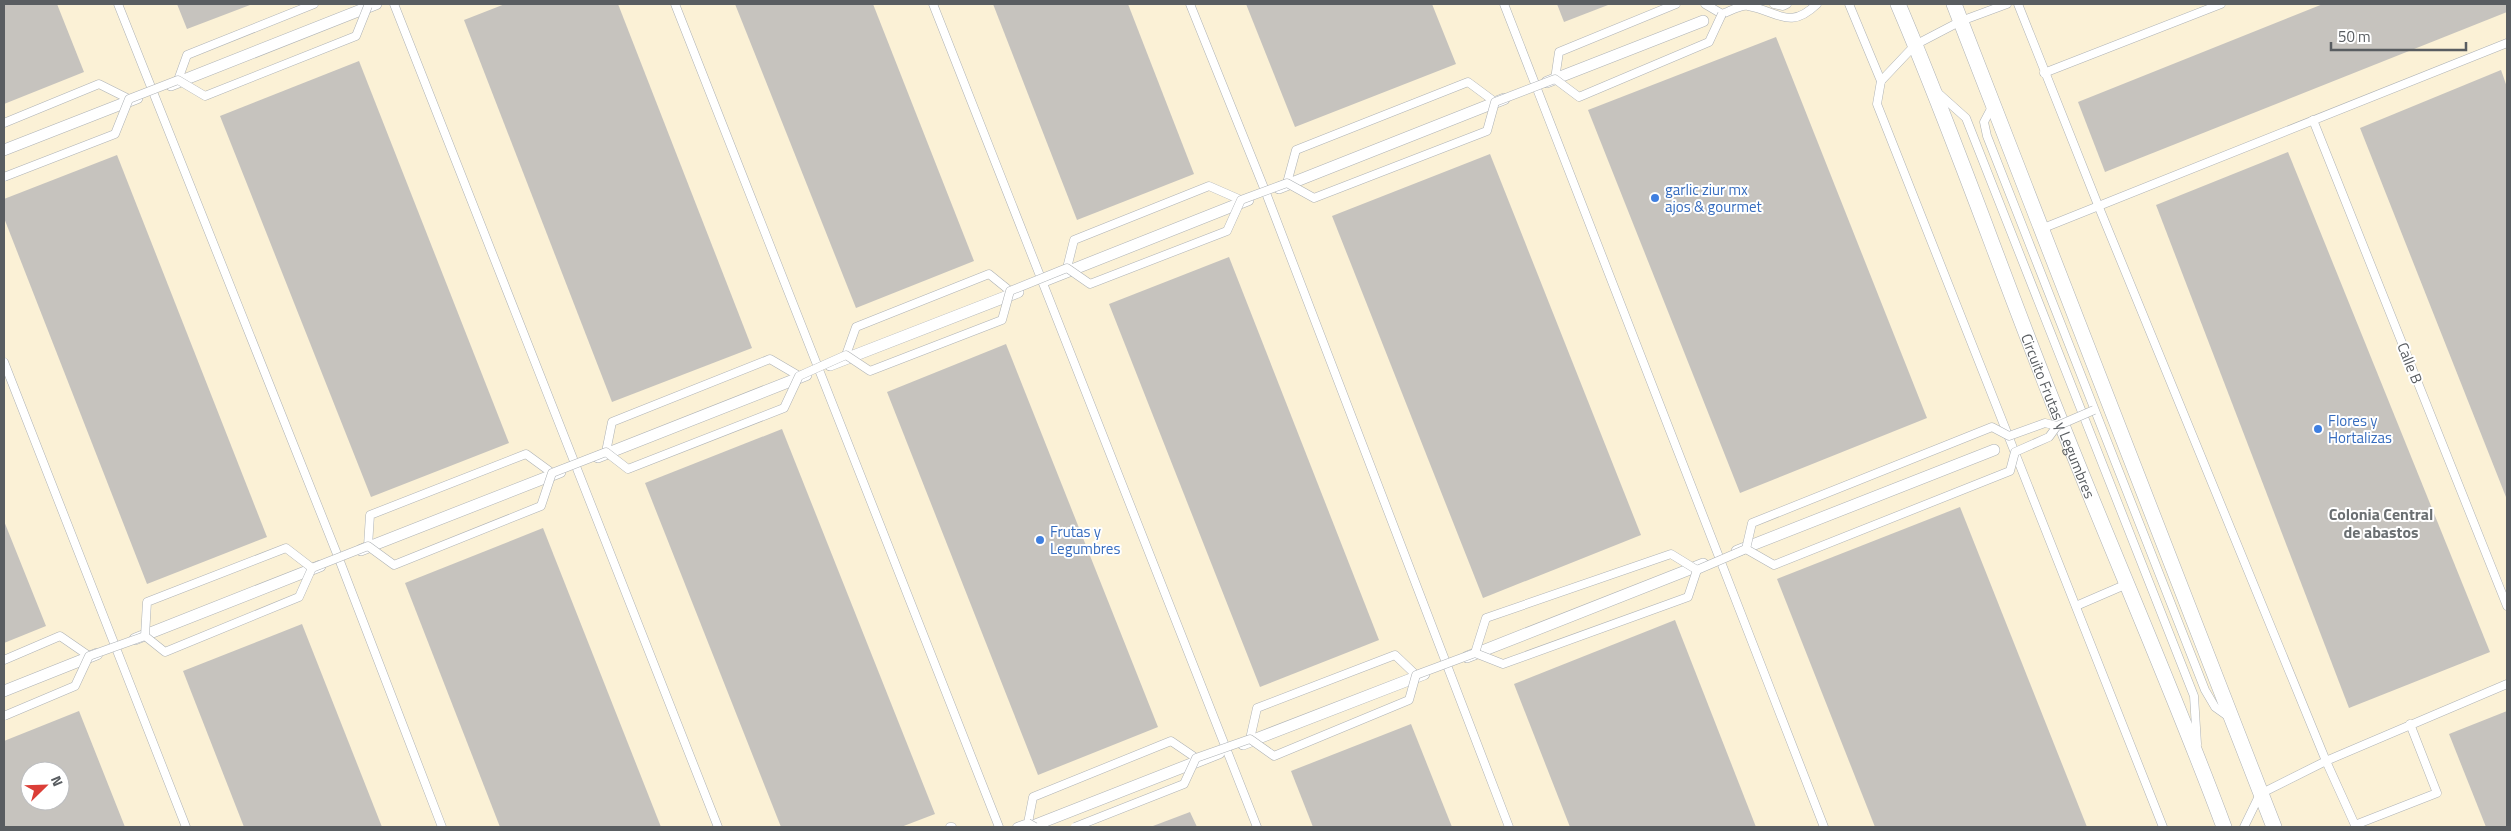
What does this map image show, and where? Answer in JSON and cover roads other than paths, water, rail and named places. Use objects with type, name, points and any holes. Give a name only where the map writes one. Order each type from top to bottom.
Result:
[{"type":"street","points":[[4,150],[371,4]]},
{"type":"street","name":"Circuito Frutas y Legumbres","points":[[1898,4],[1934,90],[2052,402],[2198,756],[2224,827]]},
{"type":"street","points":[[1954,4],[2274,827]]},
{"type":"street","points":[[4,691],[1703,20]]},
{"type":"street","points":[[1031,826],[1994,450]]},
{"type":"lane","points":[[118,4],[339,559],[442,827]]},
{"type":"lane","points":[[178,80],[186,55],[314,4]]},
{"type":"lane","points":[[178,80],[205,96],[356,36],[371,4]]},
{"type":"lane","points":[[394,4],[718,827]]},
{"type":"lane","points":[[675,4],[999,827]]},
{"type":"lane","points":[[933,4],[1257,827]]},
{"type":"lane","points":[[1190,4],[1266,193],[1509,827]]},
{"type":"lane","points":[[1504,4],[1721,557],[1824,827]]},
{"type":"lane","points":[[1555,79],[1558,52],[1676,4]]},
{"type":"lane","points":[[1705,4],[1722,14]]},
{"type":"lane","points":[[1774,4],[1783,6],[1787,4]]},
{"type":"lane","points":[[1555,79],[1579,97],[1709,42],[1722,14],[1746,5],[1790,18],[1805,15],[1817,4]]},
{"type":"lane","points":[[1849,4],[1881,81],[1877,104],[2163,827]]},
{"type":"lane","points":[[1881,81],[1916,45],[1961,21],[2007,4]]},
{"type":"lane","points":[[2018,4],[2044,73],[2326,761],[2355,825],[2437,793],[2410,724]]},
{"type":"lane","points":[[2044,73],[2222,4]]},
{"type":"lane","points":[[2041,229],[2507,43]]},
{"type":"lane","points":[[1495,102],[1555,79]]},
{"type":"lane","points":[[4,177],[115,134],[129,99],[178,80]]},
{"type":"lane","points":[[1287,182],[1296,150],[1468,82],[1495,102]]},
{"type":"lane","points":[[4,123],[99,84],[129,99]]},
{"type":"lane","points":[[1934,90],[1966,118],[2194,696],[2198,756]]},
{"type":"lane","points":[[1287,182],[1314,198],[1486,131],[1495,102]]},
{"type":"lane","points":[[1993,105],[1984,122],[1987,136],[2205,690],[2215,707],[2231,718]]},
{"type":"lane","name":"Calle B","points":[[2313,120],[2507,606]]},
{"type":"lane","points":[[1067,268],[1090,284],[1227,231],[1241,200],[1287,182]]},
{"type":"lane","points":[[1067,268],[1074,240],[1209,186],[1241,200]]},
{"type":"lane","points":[[1010,291],[1067,268]]},
{"type":"lane","points":[[606,452],[628,468],[784,408],[799,376],[846,355],[856,327],[989,274],[1010,291]]},
{"type":"lane","points":[[846,355],[870,370],[1002,320],[1010,291]]},
{"type":"lane","points":[[606,452],[612,422],[770,360],[799,376]]},
{"type":"lane","points":[[4,362],[186,827]]},
{"type":"lane","points":[[1746,548],[1774,565],[2010,471],[2015,452],[2049,437],[2057,426],[2094,410]]},
{"type":"lane","points":[[1746,548],[1752,523],[1992,427],[2009,436],[2045,423],[2057,426]]},
{"type":"lane","points":[[552,473],[606,452]]},
{"type":"lane","points":[[368,546],[370,515],[526,454],[552,473]]},
{"type":"lane","points":[[368,546],[394,565],[541,506],[552,473]]},
{"type":"lane","points":[[145,636],[165,652],[299,597],[312,568],[368,546]]},
{"type":"lane","points":[[145,636],[147,602],[286,548],[312,568]]},
{"type":"lane","points":[[1416,674],[1475,653],[1503,664],[1688,597],[1697,570],[1746,548]]},
{"type":"lane","points":[[1475,653],[1486,618],[1671,554],[1697,570]]},
{"type":"lane","points":[[2076,606],[2127,584]]},
{"type":"lane","points":[[4,660],[60,636],[89,656]]},
{"type":"lane","points":[[4,716],[75,686],[89,656],[145,636]]},
{"type":"lane","points":[[1250,739],[1257,708],[1395,655],[1416,674]]},
{"type":"lane","points":[[1250,739],[1274,756],[1409,700],[1416,674]]},
{"type":"lane","points":[[2244,827],[2260,794],[2326,761],[2507,684]]},
{"type":"lane","points":[[1075,827],[1184,784],[1196,758],[1250,739]]},
{"type":"lane","points":[[1017,827],[1031,826],[1033,797],[1171,741],[1196,758]]},
{"type":"place","name":"garlic ziur mx ajos & gourmet","points":[[1655,198]]},
{"type":"place","name":"Flores y Hortalizas","points":[[2318,429]]},
{"type":"place","name":"Frutas y Legumbres","points":[[1040,540]]},
{"type":"district","name":"Colonia Central de abastos","points":[[2381,523]]}]
